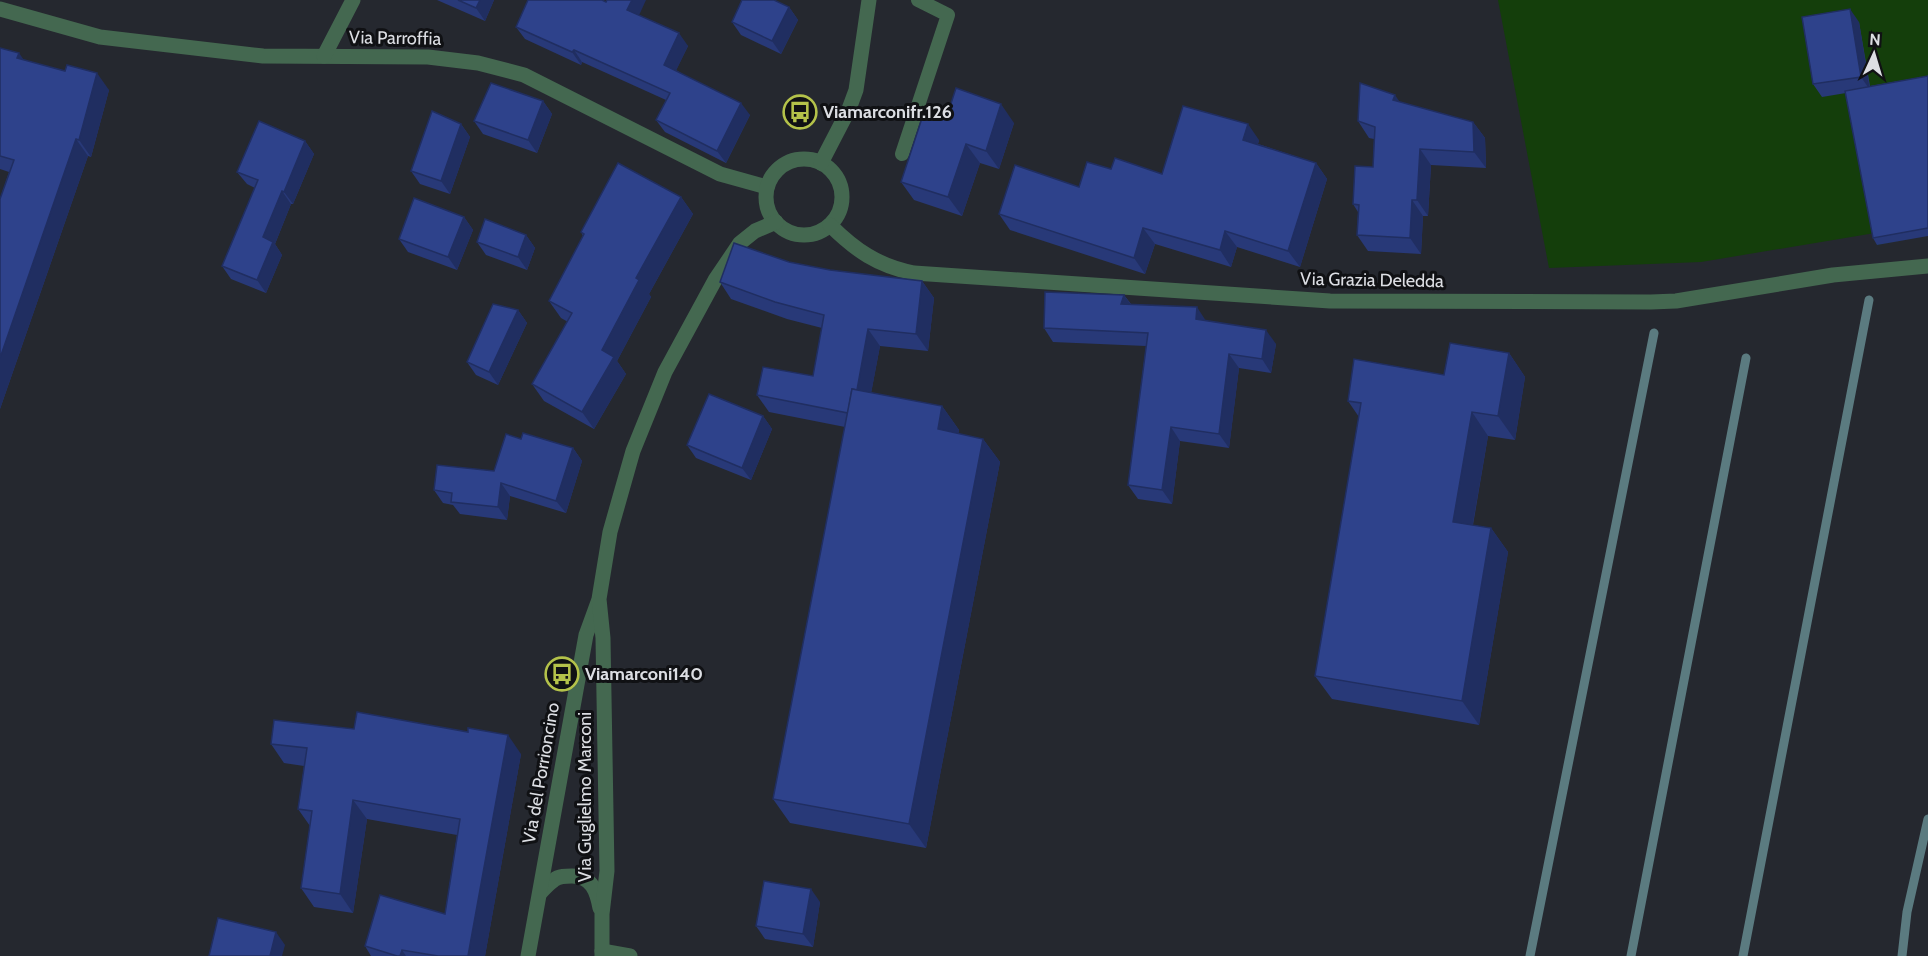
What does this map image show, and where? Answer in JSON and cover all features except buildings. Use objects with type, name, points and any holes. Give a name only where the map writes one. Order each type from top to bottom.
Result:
[{"type":"street","points":[[324,56],[353,0]]},
{"type":"street","points":[[821,163],[849,109],[856,90],[869,0]]},
{"type":"street","name":"Via Parroffia","points":[[0,9],[100,37],[263,56],[428,57],[478,63],[524,75],[720,174],[767,187]]},
{"type":"street","points":[[807,159],[821,163],[832,171],[839,182],[842,194],[840,208],[830,225],[819,232],[806,234],[786,231],[769,212],[766,198],[767,187],[772,175],[782,166],[794,160],[807,159]]},
{"type":"street","name":"Via Guglielmo Marconi","points":[[602,954],[602,914],[607,871],[603,638],[599,599],[610,532],[633,451],[665,372],[715,280],[740,243],[755,231],[776,222]]},
{"type":"street","name":"Via Grazia Deledda","points":[[830,225],[849,244],[876,261],[914,273],[1330,301],[1676,301],[1833,275],[1928,266]]},
{"type":"street","name":"Via del Porrioncino","points":[[528,956],[586,635],[599,599]]},
{"type":"street","points":[[540,893],[555,879],[578,876],[586,879],[593,886],[602,914]]},
{"type":"street","points":[[602,954],[630,956]]},
{"type":"lane","points":[[902,154],[948,15],[918,0]]},
{"type":"green space","points":[[1498,0],[1928,0],[1928,225],[1901,229],[1902,240],[1877,245],[1875,233],[1701,262],[1549,268]]},
{"type":"waterway","points":[[1743,956],[1869,300]]},
{"type":"waterway","points":[[1530,956],[1654,333]]},
{"type":"waterway","points":[[1631,956],[1746,358]]},
{"type":"waterway","points":[[1902,956],[1907,912],[1928,819]]},
{"type":"place","name":"Viamarconifr.126","points":[[800,112]]},
{"type":"place","name":"Viamarconi140","points":[[562,674]]}]
